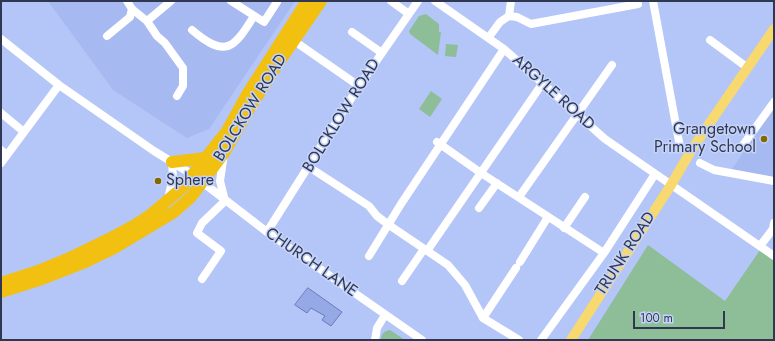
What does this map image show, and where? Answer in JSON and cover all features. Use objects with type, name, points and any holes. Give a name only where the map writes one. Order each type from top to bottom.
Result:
[{"type":"highway","name":"BOLCKOW ROAD","points":[[221,148],[227,131],[252,87],[307,1]]},
{"type":"highway","name":"BOLCKOW ROAD","points":[[1,292],[42,279],[114,248],[174,212],[191,198],[202,183],[221,148],[249,109],[321,1]]},
{"type":"highway","points":[[1,283],[38,271],[72,257],[109,240],[135,225],[182,188],[206,158],[221,148]]},
{"type":"highway","points":[[172,162],[206,158]]},
{"type":"main road","points":[[682,167],[692,149],[774,29]]},
{"type":"main road","points":[[682,167],[696,151],[774,38]]},
{"type":"main road","name":"TRUNK ROAD","points":[[570,340],[682,167]]},
{"type":"street","points":[[127,1],[132,10],[146,21],[157,36],[165,43],[183,68],[183,86],[177,96]]},
{"type":"street","points":[[146,21],[171,1]]},
{"type":"street","points":[[231,1],[264,22],[277,2]]},
{"type":"street","points":[[391,1],[409,14]]},
{"type":"street","name":"BOLCKLOW ROAD","points":[[267,232],[359,86],[418,1]]},
{"type":"street","name":"ARGYLE ROAD","points":[[435,1],[489,37],[504,49],[605,140],[774,256]]},
{"type":"street","points":[[509,16],[511,1]]},
{"type":"street","points":[[663,1],[654,2],[680,147]]},
{"type":"street","points":[[489,37],[500,22],[509,16],[517,17],[531,24],[638,4]]},
{"type":"street","points":[[107,36],[130,17],[132,10]]},
{"type":"street","points":[[192,30],[204,40],[217,46],[226,47],[232,45],[244,32],[254,16]]},
{"type":"street","points":[[352,32],[382,53]]},
{"type":"street","name":"CHURCH LANE","points":[[1,39],[59,85],[154,151],[193,175],[267,232],[422,340]]},
{"type":"street","points":[[710,40],[748,68]]},
{"type":"street","points":[[300,45],[359,86]]},
{"type":"street","points":[[369,256],[439,143],[504,49]]},
{"type":"street","points":[[522,200],[577,115],[612,66]]},
{"type":"street","points":[[402,281],[481,173],[542,84]]},
{"type":"street","points":[[1,163],[4,152],[24,132],[59,85]]},
{"type":"street","points":[[743,146],[774,102]]},
{"type":"street","points":[[1,113],[24,132]]},
{"type":"street","points":[[439,143],[481,173],[604,253]]},
{"type":"street","points":[[202,279],[221,251],[197,233],[202,223],[225,201],[220,181],[221,148]]},
{"type":"street","points":[[168,200],[173,177],[172,162]]},
{"type":"street","points":[[700,163],[714,170],[774,181]]},
{"type":"street","points":[[309,167],[369,206],[377,216],[389,225],[448,265],[465,285],[483,318],[519,340]]},
{"type":"street","points":[[542,340],[604,253],[655,174]]},
{"type":"street","points":[[479,208],[497,183]]},
{"type":"street","points":[[564,228],[585,197]]},
{"type":"street","points":[[483,318],[548,217]]},
{"type":"street","points":[[760,246],[773,229],[774,223]]},
{"type":"street","points":[[375,340],[377,328],[385,315]]},
{"type":"shaded area","points":[[48,1],[295,1],[209,129],[187,138],[113,90]]},
{"type":"shaded area","name":"Grangetown Primary School","points":[[774,108],[774,178],[732,169]]},
{"type":"green space","points":[[426,14],[439,24],[439,32],[441,32],[438,55],[410,34],[409,31],[419,16]]},
{"type":"green space","points":[[446,44],[458,45],[456,57],[445,56]]},
{"type":"green space","points":[[431,91],[442,99],[430,117],[419,109]]},
{"type":"green space","points":[[648,245],[725,301],[760,250],[774,260],[774,340],[588,340]]},
{"type":"green space","points":[[390,330],[405,340],[381,340],[383,333]]},
{"type":"building","points":[[308,288],[342,312],[331,326],[322,320],[325,316],[311,308],[307,313],[295,305]]},
{"type":"place","name":"Grangetown Primary School","points":[[764,139]]},
{"type":"place","name":"Sphere","points":[[158,181]]}]
